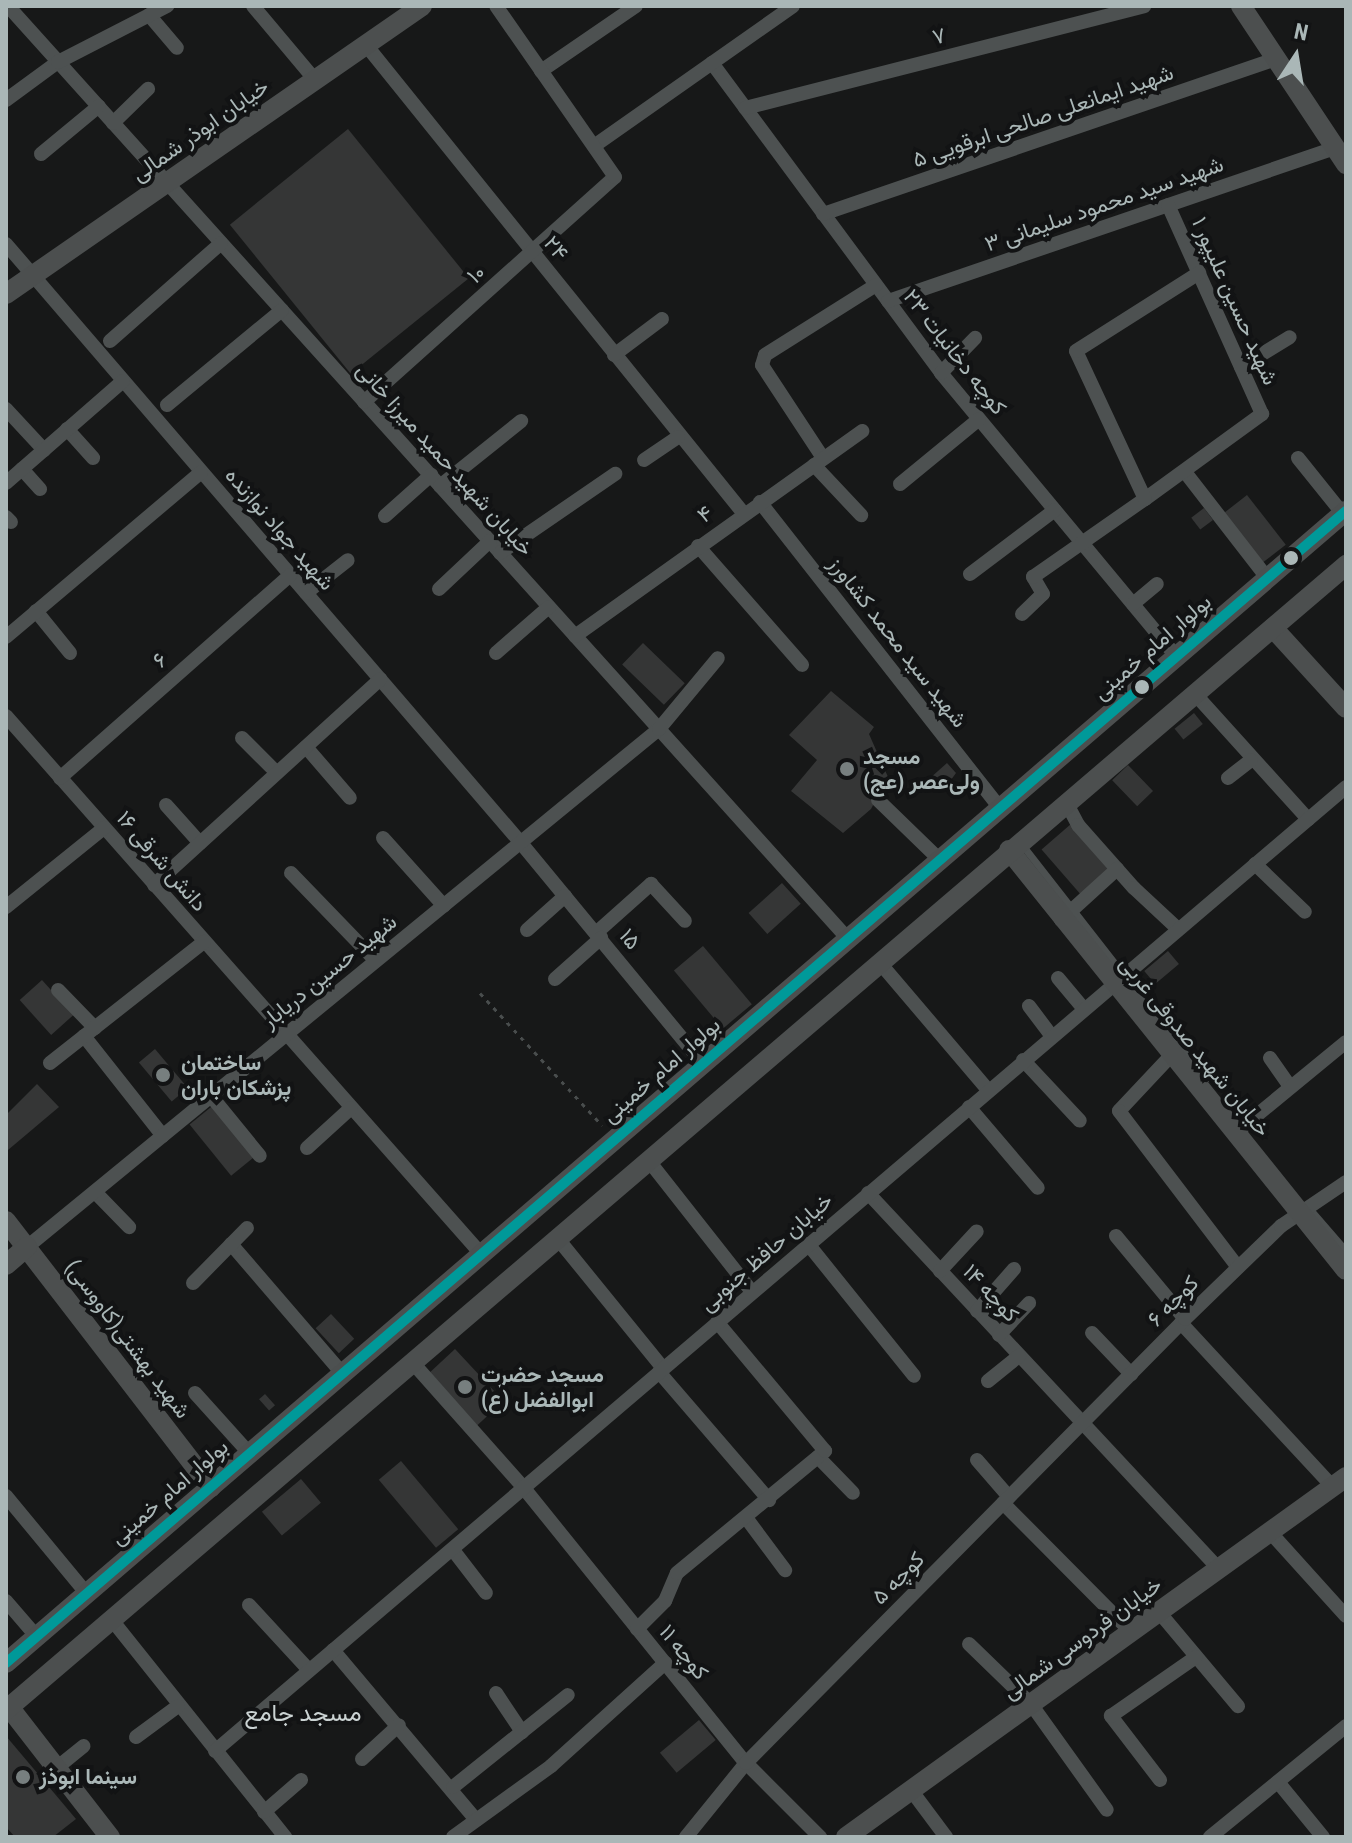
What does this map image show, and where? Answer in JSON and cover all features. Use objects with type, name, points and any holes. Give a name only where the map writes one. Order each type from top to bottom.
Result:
[{"type":"main road","name":"خیابان ابوذر شمالی","points":[[6,294],[422,6]]},
{"type":"main road","points":[[1241,6],[1341,156]]},
{"type":"main road","name":"بولوار امام خمینی","points":[[6,1663],[1344,513]]},
{"type":"main road","points":[[110,1837],[8,1709],[1346,565]]},
{"type":"main road","points":[[1273,628],[1346,708]]},
{"type":"main road","name":"خیابان شهید صدوقی غربی","points":[[1014,846],[1303,1210],[1346,1270]]},
{"type":"main road","name":"شهید بهشتی(کاووسی)","points":[[6,1221],[211,1487]]},
{"type":"main road","points":[[6,1265],[27,1247]]},
{"type":"main road","name":"خیابان فردوسی شمالی","points":[[846,1837],[1340,1482]]},
{"type":"street","name":"خیابان شهید حمید میرزا خانی","points":[[8,6],[849,940]]},
{"type":"street","points":[[6,100],[58,62],[167,6]]},
{"type":"street","points":[[253,6],[315,80]]},
{"type":"street","points":[[496,6],[594,146],[793,6]]},
{"type":"street","points":[[541,71],[636,6]]},
{"type":"street","name":"۷","points":[[745,108],[1144,6]]},
{"type":"street","points":[[149,15],[177,48]]},
{"type":"street","name":"۲۴","points":[[366,45],[678,437],[744,514]]},
{"type":"street","name":"شهید ایمانعلی صالحی ابرقویی ۵","points":[[823,214],[1276,59]]},
{"type":"street","name":"کوچه دخانیات ۲۳","points":[[712,63],[941,373],[1177,657]]},
{"type":"street","points":[[113,123],[148,89]]},
{"type":"street","points":[[41,154],[99,106]]},
{"type":"street","name":"۱۰","points":[[364,402],[615,177],[594,146]]},
{"type":"street","name":"شهید سید محمود سلیمانی ۳","points":[[888,301],[1168,205],[1341,156]]},
{"type":"street","name":"شهید حسین علیپور ۱","points":[[1145,499],[1262,414],[1168,205]]},
{"type":"street","points":[[110,341],[221,243]]},
{"type":"street","name":"شهید جواد نوازنده","points":[[6,244],[521,843]]},
{"type":"street","points":[[1022,614],[1043,594],[1033,577],[1080,541],[1145,499],[1076,351],[1199,273]]},
{"type":"street","points":[[861,515],[818,461],[762,365],[765,355],[876,285]]},
{"type":"street","points":[[167,405],[282,310]]},
{"type":"street","points":[[614,355],[662,319]]},
{"type":"street","points":[[1241,367],[1290,337]]},
{"type":"street","points":[[941,373],[975,338]]},
{"type":"street","points":[[6,483],[123,381]]},
{"type":"street","points":[[6,409],[44,450]]},
{"type":"street","points":[[900,484],[979,419]]},
{"type":"street","points":[[385,516],[521,421]]},
{"type":"street","points":[[67,429],[93,458]]},
{"type":"street","name":"۴","points":[[575,636],[862,431]]},
{"type":"street","points":[[644,460],[678,437]]},
{"type":"street","points":[[1298,458],[1344,513]]},
{"type":"street","points":[[22,469],[40,489]]},
{"type":"street","points":[[6,637],[201,472]]},
{"type":"street","points":[[1185,472],[1268,579]]},
{"type":"street","points":[[500,553],[615,474]]},
{"type":"street","name":"شهید سید محمد کشاورز","points":[[760,502],[1001,809]]},
{"type":"street","points":[[970,574],[1055,510]]},
{"type":"street","points":[[439,589],[490,541]]},
{"type":"street","points":[[698,546],[802,665]]},
{"type":"street","points":[[306,593],[348,560]]},
{"type":"street","name":"۶","points":[[60,778],[290,575]]},
{"type":"street","points":[[1133,604],[1157,584]]},
{"type":"street","points":[[496,653],[549,607]]},
{"type":"street","points":[[36,611],[70,653]]},
{"type":"street","name":"شهید حسین دریابار","points":[[27,1247],[659,729],[718,658]]},
{"type":"street","points":[[154,885],[380,679]]},
{"type":"street","points":[[1195,694],[1251,760],[1308,819]]},
{"type":"street","name":"دانش شرقی ۱۶","points":[[6,716],[285,1036],[482,1255]]},
{"type":"street","points":[[242,738],[277,773]]},
{"type":"street","points":[[306,747],[350,798]]},
{"type":"street","points":[[1228,778],[1251,760]]},
{"type":"street","name":"خیابان حافظ جنوبی","points":[[215,1751],[1118,979],[1345,789]]},
{"type":"street","points":[[878,800],[941,861]]},
{"type":"street","points":[[1067,804],[1078,825],[1117,869],[1178,929]]},
{"type":"street","points":[[166,805],[200,843]]},
{"type":"street","points":[[6,907],[104,828]]},
{"type":"street","points":[[383,838],[444,906]]},
{"type":"street","name":"۱۵","points":[[521,843],[704,1065]]},
{"type":"street","points":[[1255,864],[1305,912]]},
{"type":"street","points":[[1066,915],[1117,869]]},
{"type":"street","points":[[291,873],[376,961]]},
{"type":"street","points":[[555,979],[651,884],[685,921]]},
{"type":"street","points":[[527,930],[565,896]]},
{"type":"street","points":[[50,1063],[204,942]]},
{"type":"street","points":[[880,963],[988,1090]]},
{"type":"street","points":[[1058,978],[1084,1009]]},
{"type":"street","points":[[58,990],[163,1136]]},
{"type":"street","points":[[1029,1006],[1052,1036]]},
{"type":"street","points":[[1238,1130],[1289,1085],[1346,1042]]},
{"type":"street","points":[[1175,1051],[1119,1111],[1238,1267]]},
{"type":"street","points":[[1270,1058],[1289,1085]]},
{"type":"street","points":[[1023,1060],[1080,1121]]},
{"type":"street","points":[[211,1096],[260,1156]]},
{"type":"street","points":[[969,1107],[1038,1188]]},
{"type":"street","points":[[307,1148],[351,1108]]},
{"type":"street","points":[[649,1161],[752,1292]]},
{"type":"street","points":[[1303,1210],[1346,1182]]},
{"type":"street","points":[[95,1192],[129,1227]]},
{"type":"street","name":"کوچه ۱۴","points":[[868,1193],[1219,1569]]},
{"type":"street","name":"کوچه ۶","points":[[1082,1423],[1238,1267],[1303,1210]]},
{"type":"street","points":[[193,1283],[247,1228]]},
{"type":"street","points":[[940,1271],[977,1231]]},
{"type":"street","points":[[1116,1236],[1183,1321],[1340,1482]]},
{"type":"street","points":[[558,1239],[769,1500]]},
{"type":"street","points":[[231,1244],[343,1374]]},
{"type":"street","points":[[808,1244],[914,1376]]},
{"type":"street","points":[[977,1311],[1014,1269]]},
{"type":"street","points":[[999,1335],[1029,1303]]},
{"type":"street","points":[[717,1322],[853,1493]]},
{"type":"street","points":[[1092,1333],[1131,1374]]},
{"type":"street","points":[[988,1381],[1019,1356]]},
{"type":"street","points":[[413,1363],[523,1487]]},
{"type":"street","points":[[195,1393],[250,1454]]},
{"type":"street","name":"کوچه ۵","points":[[686,1837],[746,1763],[1082,1423]]},
{"type":"street","points":[[637,1629],[665,1601],[677,1573],[747,1519],[821,1454]]},
{"type":"street","points":[[977,1460],[1006,1500],[1131,1632]]},
{"type":"street","name":"کوچه ۱۱","points":[[523,1487],[746,1763],[820,1837]]},
{"type":"street","points":[[6,1496],[87,1594]]},
{"type":"street","points":[[747,1519],[785,1570]]},
{"type":"street","points":[[1270,1532],[1346,1616]]},
{"type":"street","points":[[453,1550],[486,1593]]},
{"type":"street","points":[[6,1601],[37,1637]]},
{"type":"street","points":[[249,1605],[309,1670]]},
{"type":"street","points":[[1159,1612],[1238,1706]]},
{"type":"street","points":[[112,1620],[285,1837]]},
{"type":"street","points":[[969,1644],[1031,1704],[1107,1810]]},
{"type":"street","points":[[333,1650],[453,1787],[476,1820]]},
{"type":"street","points":[[1160,1780],[1111,1716],[1196,1657]]},
{"type":"street","points":[[453,1837],[551,1766],[665,1663]]},
{"type":"street","points":[[496,1693],[522,1732]]},
{"type":"street","points":[[453,1787],[568,1695]]},
{"type":"street","points":[[136,1737],[178,1706]]},
{"type":"street","points":[[362,1759],[399,1725]]},
{"type":"street","points":[[1210,1837],[1346,1726]]},
{"type":"street","points":[[54,1770],[84,1746]]},
{"type":"street","points":[[264,1812],[301,1780]]},
{"type":"street","points":[[1278,1782],[1323,1837]]},
{"type":"street","points":[[911,1790],[946,1837]]},
{"type":"lane","points":[[1303,1210],[1346,1251]]},
{"type":"path","points":[[480,993],[616,1140]]},
{"type":"building","points":[[348,129],[469,278],[351,374],[230,225]]},
{"type":"building","points":[[1247,495],[1286,545],[1262,563],[1223,513]]},
{"type":"building","points":[[1204,508],[1213,520],[1200,530],[1191,518]]},
{"type":"building","points":[[643,643],[685,683],[664,705],[622,665]]},
{"type":"building","name":"مسجد ولی‌عصر (عج)","points":[[831,691],[874,727],[869,734],[888,777],[871,809],[843,833],[791,791],[817,760],[789,735]]},
{"type":"building","points":[[1194,713],[1203,724],[1183,740],[1175,729]]},
{"type":"building","points":[[947,763],[956,773],[943,791],[929,779]]},
{"type":"building","points":[[1128,765],[1153,791],[1137,806],[1112,780]]},
{"type":"building","points":[[1071,824],[1111,870],[1082,896],[1042,850]]},
{"type":"building","points":[[782,883],[801,904],[767,934],[749,913]]},
{"type":"building","points":[[703,946],[752,1004],[723,1029],[674,970]]},
{"type":"building","points":[[1168,951],[1179,964],[1155,984],[1144,971]]},
{"type":"building","points":[[42,980],[73,1015],[51,1035],[20,1000]]},
{"type":"building","name":"ساختمان پزشکان باران","points":[[155,1049],[188,1088],[172,1102],[139,1062]]},
{"type":"building","points":[[37,1084],[59,1107],[8,1150],[6,1115]]},
{"type":"building","points":[[216,1103],[258,1154],[231,1176],[190,1124]]},
{"type":"building","points":[[331,1314],[354,1339],[339,1353],[316,1328]]},
{"type":"building","name":"مسجد حضرت ابوالفضل (ع)","points":[[455,1349],[503,1401],[477,1425],[429,1374]]},
{"type":"building","points":[[265,1394],[275,1405],[269,1411],[259,1399]]},
{"type":"building","points":[[401,1461],[458,1529],[436,1548],[379,1480]]},
{"type":"building","points":[[301,1479],[321,1503],[282,1536],[262,1512]]},
{"type":"building","points":[[699,1720],[716,1740],[677,1773],[660,1753]]},
{"type":"building","name":"سینما ابوذز","points":[[6,1736],[76,1819],[53,1837],[15,1837],[6,1827]]},
{"type":"transit line","points":[[6,1663],[1346,511]]},
{"type":"place","name":"مسجد ولی‌عصر (عج)","points":[[847,769]]},
{"type":"place","name":"ساختمان پزشکان باران","points":[[163,1075]]},
{"type":"place","name":"مسجد حضرت ابوالفضل (ع)","points":[[465,1387]]},
{"type":"place","name":"سینما ابوذز","points":[[23,1777]]},
{"type":"district","name":"مسجد جامع","points":[[303,1714]]}]
